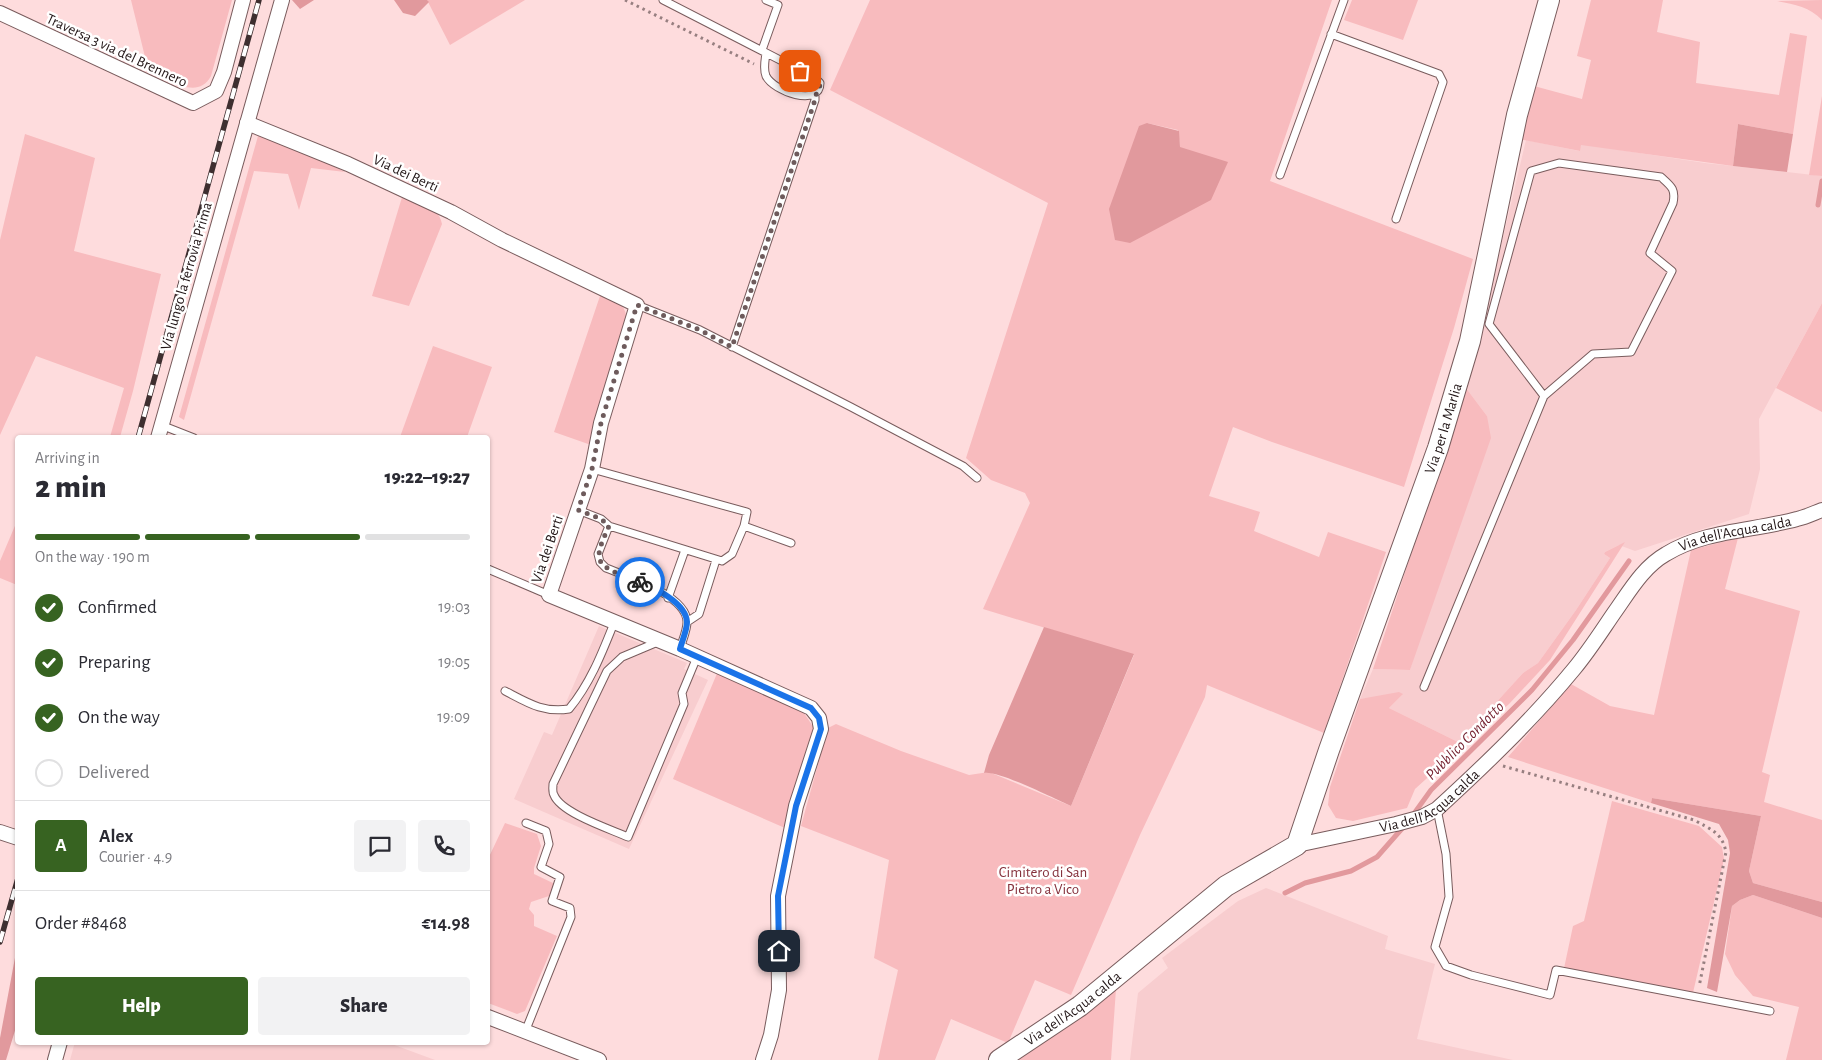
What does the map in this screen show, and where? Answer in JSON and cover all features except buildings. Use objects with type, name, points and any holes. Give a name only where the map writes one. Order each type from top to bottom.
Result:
[{"type":"street","name":"Traversa 3 via del Brennero","points":[[0,13],[193,104],[216,91],[224,72],[243,0]]},
{"type":"street","name":"Via lungo la ferrovia Prima","points":[[159,431],[282,0]]},
{"type":"street","name":"Via per la Marlia","points":[[1297,845],[1328,750],[1438,448],[1470,341],[1517,116],[1549,0]]},
{"type":"street","name":"Via dei Berti","points":[[246,122],[348,164],[451,212],[502,240],[637,305],[601,423],[592,469],[548,595],[680,649],[811,708],[819,718],[821,729],[796,806],[778,896],[779,990],[771,1035],[763,1060]]},
{"type":"street","name":"Via dell'Acqua calda","points":[[999,1060],[1080,1006],[1226,886],[1297,845],[1396,824],[1422,817],[1436,810],[1519,732],[1554,694],[1589,651],[1632,587],[1652,563],[1666,553],[1685,544],[1797,519],[1822,510]]},
{"type":"street","points":[[0,832],[15,837]]},
{"type":"street","points":[[490,1018],[599,1060]]},
{"type":"street","points":[[55,1060],[59,1045]]},
{"type":"lane","points":[[662,0],[764,51],[815,78],[820,83],[732,347]]},
{"type":"lane","points":[[766,0],[778,5],[764,51],[766,77],[773,85],[795,95],[815,94]]},
{"type":"lane","points":[[1280,175],[1344,0]]},
{"type":"lane","points":[[1331,34],[1439,74],[1443,82],[1396,219]]},
{"type":"lane","points":[[1424,687],[1544,396],[1593,354],[1631,352],[1672,271],[1650,252],[1675,195],[1671,186],[1661,177],[1559,163],[1531,172],[1489,324],[1544,396]]},
{"type":"lane","points":[[637,305],[700,330],[963,466],[977,478]]},
{"type":"lane","points":[[159,431],[179,435]]},
{"type":"lane","points":[[578,510],[601,519],[609,526],[722,561],[732,554],[744,526],[747,512],[592,469]]},
{"type":"lane","points":[[609,526],[598,554],[600,562],[606,568],[652,587],[681,608],[687,622],[680,649]]},
{"type":"lane","points":[[744,526],[791,543]]},
{"type":"lane","points":[[668,598],[685,550]]},
{"type":"lane","points":[[687,622],[698,614],[716,560]]},
{"type":"lane","points":[[490,570],[548,595]]},
{"type":"lane","points":[[505,691],[539,708],[555,711],[569,709],[580,696],[598,662],[614,623]]},
{"type":"lane","points":[[660,641],[622,657],[607,671],[553,784],[553,795],[559,804],[570,812],[628,837],[684,704],[682,693],[697,657]]},
{"type":"lane","points":[[1436,810],[1446,854],[1449,897],[1435,946],[1446,966],[1471,975],[1550,995],[1556,970],[1770,1011]]},
{"type":"lane","points":[[525,1032],[571,917],[570,908],[552,901],[560,877],[541,867],[549,844],[546,831],[526,822]]},
{"type":"path","points":[[625,0],[751,63],[764,66]]},
{"type":"path","points":[[1488,762],[1694,820],[1716,832],[1724,841],[1726,852],[1697,997]]},
{"type":"shaded area","points":[[292,0],[314,0],[300,9]]},
{"type":"shaded area","points":[[394,0],[427,0],[429,2],[415,16],[403,13]]},
{"type":"shaded area","points":[[1147,123],[1179,131],[1180,147],[1228,162],[1211,200],[1130,243],[1115,240],[1109,209],[1139,126]]},
{"type":"shaded area","points":[[1738,124],[1793,134],[1787,172],[1733,166]]},
{"type":"shaded area","points":[[1526,140],[1579,151],[1581,144],[1705,163],[1822,176],[1822,303],[1759,419],[1760,469],[1749,514],[1635,551],[1619,545],[1605,552],[1604,554],[1610,558],[1538,663],[1523,673],[1481,719],[1477,727],[1458,742],[1389,708],[1402,695],[1360,699],[1373,669],[1410,670],[1487,416],[1466,388]]},
{"type":"shaded area","points":[[599,626],[687,663],[684,669],[708,680],[629,849],[514,799],[544,732],[552,735]]},
{"type":"shaded area","points":[[1044,627],[1134,654],[1071,806],[1013,780],[991,773],[984,773],[989,755]]},
{"type":"shaded area","points":[[1652,798],[1761,816],[1749,871],[1753,883],[1822,902],[1822,918],[1753,895],[1740,900],[1732,906],[1717,992],[1707,988],[1730,853],[1728,840],[1719,824],[1651,803]]},
{"type":"shaded area","points":[[1266,888],[1388,936],[1385,949],[1435,964],[1417,1039],[1513,1060],[1130,1060],[1138,993],[1168,968],[1162,958],[1238,901]]},
{"type":"shaded area","points":[[15,958],[15,1031],[6,1060],[0,1060],[0,1038]]},
{"type":"shaded area","points":[[74,1045],[394,1045],[435,1060],[70,1060]]},
{"type":"green space","points":[[131,0],[232,0],[211,76],[205,84],[190,88],[181,86],[148,69]]},
{"type":"green space","points":[[427,0],[525,0],[450,45]]},
{"type":"green space","name":"Cimitero di San Pietro a Vico","points":[[870,0],[1332,0],[1270,181],[1473,259],[1454,328],[1404,487],[1233,427],[1209,496],[1260,512],[1254,531],[1319,557],[1328,532],[1386,552],[1324,733],[1207,685],[1205,697],[1140,835],[1071,995],[1035,980],[1008,1043],[951,1019],[935,1060],[878,1060],[898,970],[874,958],[889,860],[801,826],[828,728],[836,724],[901,751],[969,775],[989,772],[1071,806],[1134,655],[983,609],[1030,503],[1025,493],[991,480],[966,458],[1048,203],[830,90]],"holes":[[[1147,123],[1178,130],[1180,147]]]},
{"type":"green space","points":[[1352,0],[1418,0],[1403,40],[1344,20]]},
{"type":"green space","points":[[1591,0],[1663,0],[1657,32],[1700,42],[1696,83],[1779,95],[1790,33],[1807,36],[1793,134],[1738,124],[1733,166],[1581,145],[1580,151],[1519,139],[1534,86],[1582,99],[1591,60],[1577,56]]},
{"type":"green space","points":[[1822,0],[1822,20],[1807,9],[1777,1]]},
{"type":"green space","points":[[1822,96],[1822,176],[1809,175]]},
{"type":"green space","points":[[25,134],[95,158],[74,251],[161,274],[121,435],[111,435],[124,388],[36,356],[0,435],[0,240]]},
{"type":"green space","points":[[258,136],[292,146],[345,172],[311,168],[299,210],[288,174],[254,171],[184,420],[179,417]]},
{"type":"green space","points":[[403,194],[432,208],[437,213],[442,224],[409,306],[372,296]]},
{"type":"green space","points":[[601,293],[612,298],[623,307],[627,323],[591,445],[554,432]]},
{"type":"green space","points":[[1822,303],[1822,412],[1776,388]]},
{"type":"green space","points":[[433,346],[492,367],[468,435],[401,435]]},
{"type":"green space","points":[[1466,388],[1487,416],[1491,438],[1410,670],[1373,669]]},
{"type":"green space","points":[[15,526],[15,584],[0,578],[0,561]]},
{"type":"green space","points":[[1738,538],[1725,589],[1800,611],[1762,772],[1770,775],[1764,802],[1822,820],[1822,902],[1753,883],[1749,871],[1761,816],[1652,798],[1651,803],[1508,757],[1571,684],[1610,706],[1654,715],[1691,550]]},
{"type":"green space","points":[[1625,542],[1550,660],[1509,704],[1415,789],[1407,808],[1353,821],[1336,818],[1328,805],[1330,787],[1360,699],[1399,692],[1403,694],[1389,708],[1458,742],[1477,727],[1481,719],[1523,673],[1538,663],[1610,558],[1604,554],[1605,552]]},
{"type":"green space","points":[[718,671],[804,713],[814,728],[785,828],[673,779]]},
{"type":"green space","points":[[1612,801],[1699,826],[1722,847],[1724,859],[1692,997],[1563,973],[1573,926],[1584,921]]},
{"type":"green space","points":[[505,823],[537,834],[541,846],[534,874],[555,884],[549,896],[531,902],[529,909],[534,915],[534,926],[557,936],[525,1011],[517,1014],[490,1004],[490,855]]},
{"type":"green space","points":[[1753,895],[1822,918],[1822,1060],[1786,1060],[1799,1007],[1753,996],[1735,975],[1725,954],[1732,906],[1740,900]]},
{"type":"green space","points":[[1116,989],[1111,1060],[1016,1060]]},
{"type":"waterway","name":"Pubblico Condotto","points":[[1818,205],[1822,181]]},
{"type":"waterway","name":"Pubblico Condotto","points":[[1413,815],[1431,790],[1532,690],[1573,640],[1629,561]]},
{"type":"waterway","name":"Pubblico Condotto","points":[[1285,893],[1305,883],[1351,871],[1377,857],[1406,824]]},
{"type":"railway","points":[[139,435],[259,0]]},
{"type":"railway","points":[[0,942],[15,889]]},
{"type":"way so far","points":[[640,582],[606,568],[600,562],[598,554],[609,526],[601,519],[578,510],[592,469],[601,423],[637,305],[700,330],[732,347],[815,100],[815,94],[820,86],[820,83],[815,78],[800,71]]},
{"type":"route","points":[[640,582],[652,587],[678,604],[684,613],[687,622],[680,649],[811,708],[819,718],[821,729],[796,806],[778,896],[779,951]]}]
